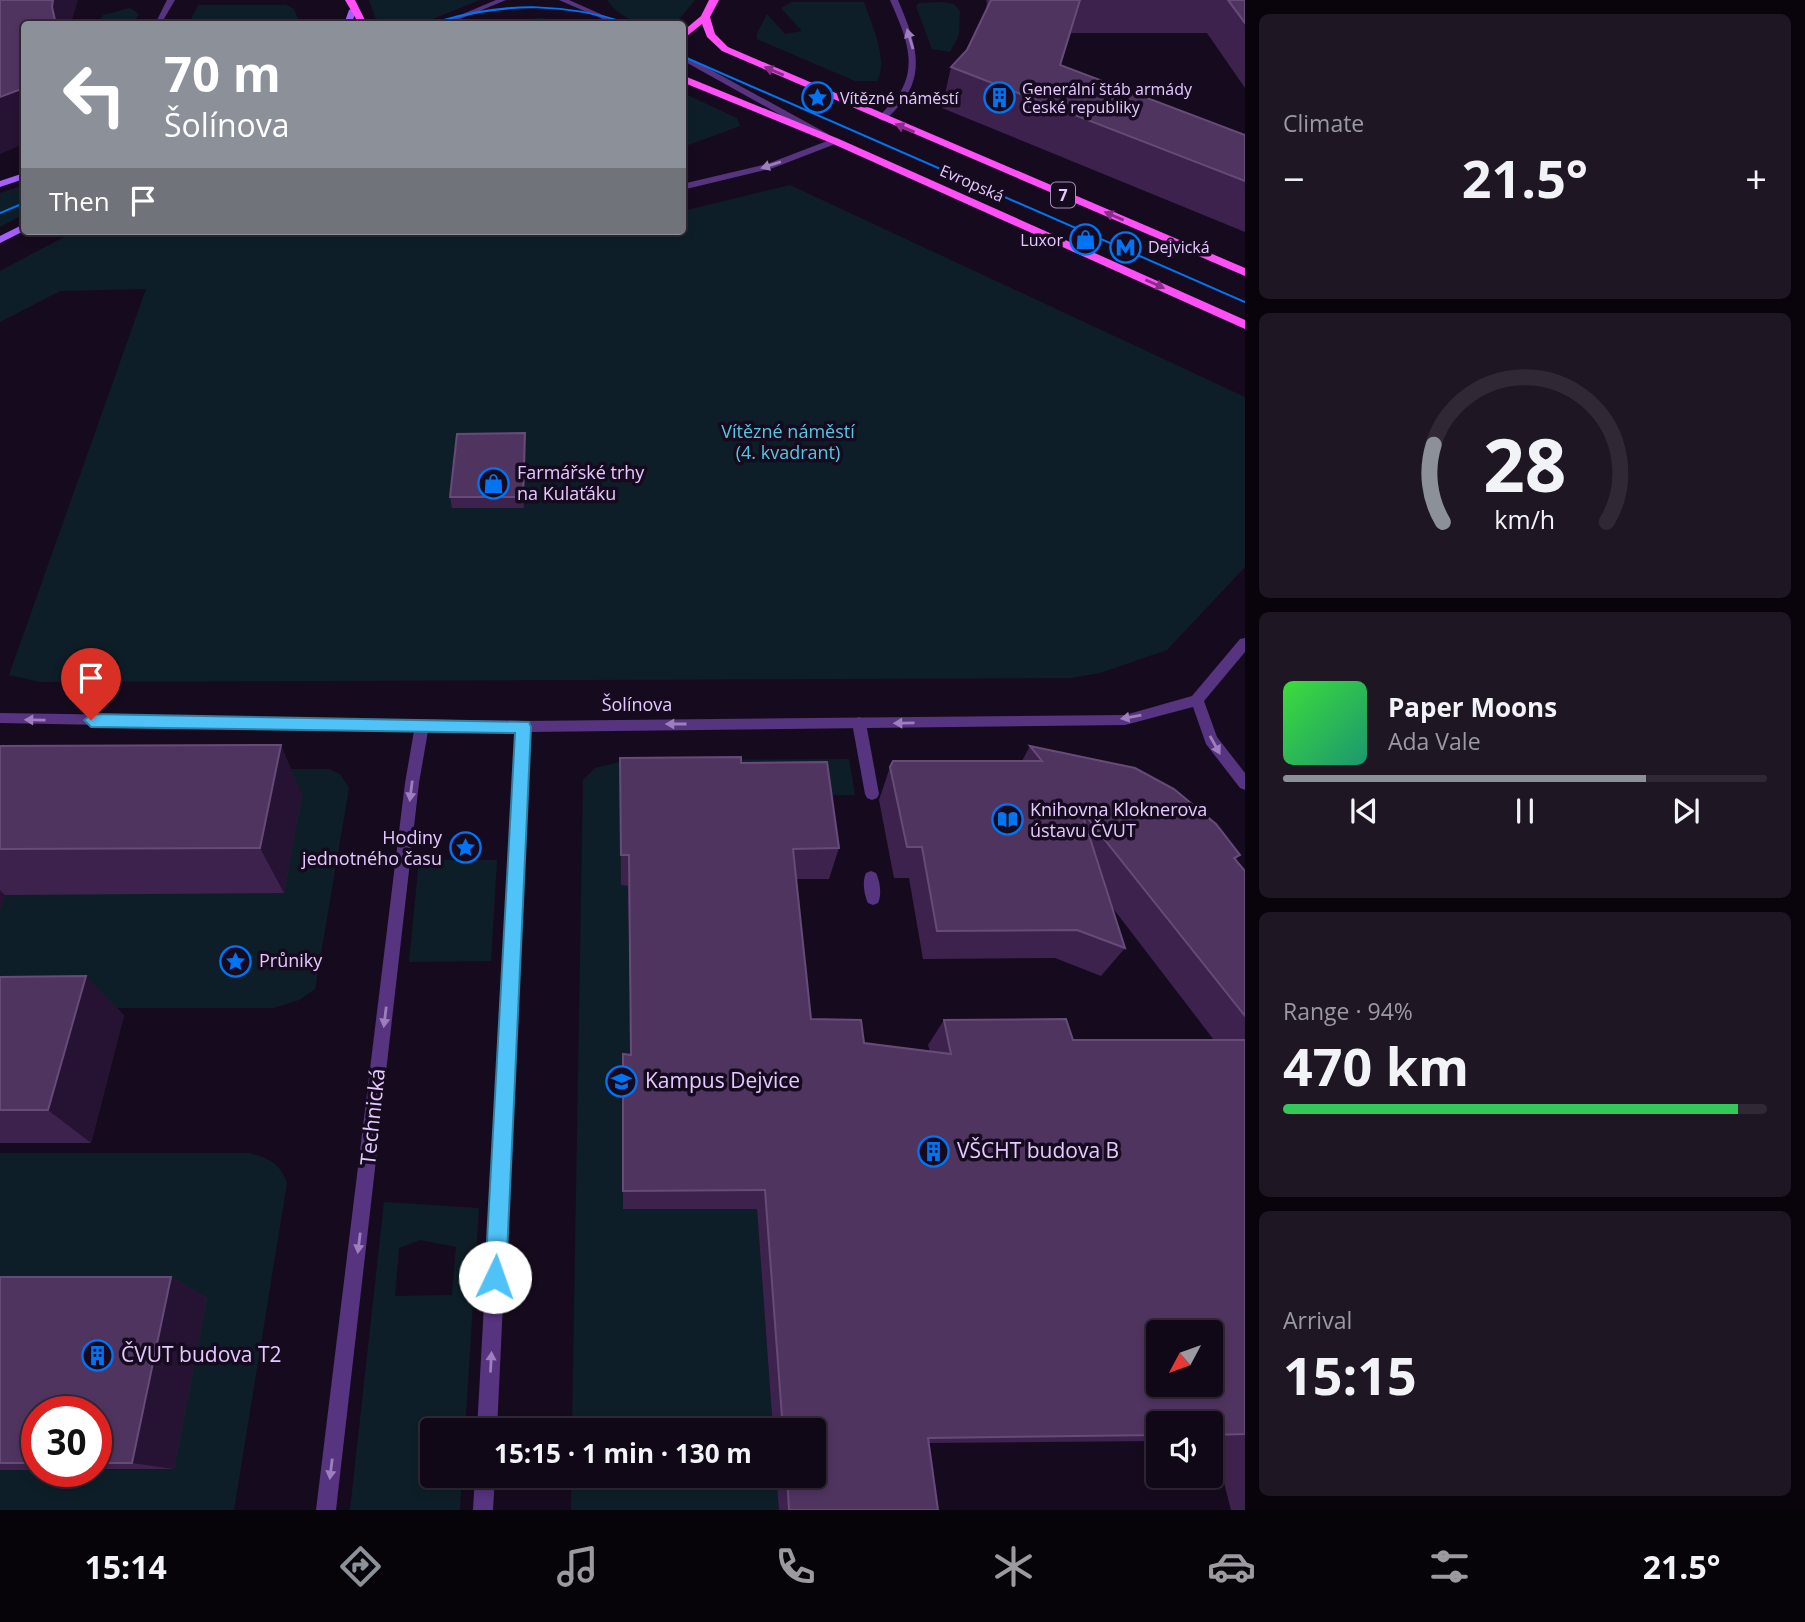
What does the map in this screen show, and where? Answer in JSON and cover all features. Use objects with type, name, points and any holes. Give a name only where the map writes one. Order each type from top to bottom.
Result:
[{"type":"main road","points":[[686,34],[705,17],[714,0]]},
{"type":"main road","points":[[352,5],[361,21]]},
{"type":"main road","name":"Evropská","points":[[705,17],[710,36],[725,49],[1245,272]]},
{"type":"main road","name":"Evropská","points":[[686,80],[835,141],[1245,325]]},
{"type":"main road","points":[[0,184],[21,177]]},
{"type":"main road","points":[[0,240],[21,229]]},
{"type":"street","points":[[160,21],[171,0]]},
{"type":"street","points":[[450,21],[502,0]]},
{"type":"street","points":[[564,0],[612,21]]},
{"type":"street","points":[[881,118],[907,92],[913,78],[915,60],[911,39],[894,0]]},
{"type":"street","points":[[686,58],[835,141]]},
{"type":"street","points":[[686,186],[770,166],[835,141]]},
{"type":"street","points":[[1245,643],[1197,700],[1211,740],[1245,784]]},
{"type":"street","name":"Šolínova","points":[[0,719],[523,727],[1125,720],[1197,700]]},
{"type":"street","points":[[859,723],[872,794]]},
{"type":"street","name":"Technická","points":[[327,1510],[412,783],[422,724]]},
{"type":"street","points":[[488,1418],[523,727]]},
{"type":"street","points":[[870,878],[873,898]]},
{"type":"street","points":[[483,1510],[484,1488]]},
{"type":"green space","points":[[369,0],[480,0],[428,21],[380,21],[375,17]]},
{"type":"green space","points":[[607,0],[695,0],[678,21],[637,21],[614,8]]},
{"type":"green space","points":[[792,2],[864,2],[880,52],[881,63],[877,81],[855,81],[757,39],[757,33],[767,14],[785,34],[802,31],[781,8]]},
{"type":"green space","points":[[919,3],[954,4],[960,11],[959,35],[950,52],[932,49],[916,6]]},
{"type":"green space","points":[[198,5],[286,5],[294,9],[299,21],[190,21]]},
{"type":"green space","points":[[130,8],[139,14],[135,21],[100,21],[103,15]]},
{"type":"green space","points":[[540,18],[565,21],[507,21]]},
{"type":"green space","points":[[686,94],[737,118],[740,126],[686,146]]},
{"type":"green space","name":"Vítězné náměstí (4. kvadrant)","points":[[790,185],[1245,397],[1245,567],[1167,650],[1100,673],[1071,678],[40,682],[9,675],[146,289],[60,291],[0,322],[0,271],[68,235],[686,235],[686,210]]},
{"type":"green space","points":[[21,186],[21,216],[0,227],[0,193]]},
{"type":"green space","points":[[849,759],[855,795],[736,796],[621,885],[628,886],[631,1079],[757,1209],[772,1418],[572,1418],[583,780],[595,768],[627,760]]},
{"type":"green space","points":[[0,769],[329,769],[340,774],[349,788],[315,989],[299,1000],[274,1008],[0,1008],[0,909],[5,895]]},
{"type":"green space","points":[[419,860],[497,860],[491,961],[409,962]]},
{"type":"green space","points":[[0,1153],[249,1153],[268,1159],[277,1166],[287,1183],[234,1510],[0,1510],[0,1470],[21,1470],[21,1487],[112,1487],[112,1469],[174,1469],[112,1408],[112,1396],[99,1396],[0,1299]]},
{"type":"green space","points":[[384,1202],[479,1208],[466,1418],[420,1418],[420,1488],[461,1488],[460,1510],[350,1510]],"holes":[[[420,1240],[456,1247],[452,1295],[395,1296],[399,1248]]]},
{"type":"green space","points":[[571,1488],[777,1488],[779,1510],[571,1510]]},
{"type":"building","points":[[0,0],[53,0],[55,21],[21,21],[21,89],[0,97]]},
{"type":"building","points":[[991,0],[1080,0],[1060,65],[1245,135],[1245,181],[951,67],[967,50]]},
{"type":"building","points":[[1228,0],[1245,0],[1245,23]]},
{"type":"building","points":[[525,433],[523,497],[450,497],[457,434]]},
{"type":"building","points":[[281,745],[260,848],[0,849],[0,746]]},
{"type":"building","points":[[1030,746],[1135,768],[1174,789],[1216,824],[1240,855],[1234,858],[1245,871],[1245,1016],[1081,810],[1125,948],[1077,930],[937,931],[922,847],[907,847],[890,767],[893,761],[1042,761]]},
{"type":"building","name":"VŠCHT budova B","points":[[741,757],[741,763],[827,762],[839,848],[793,849],[811,1019],[861,1020],[864,1043],[951,1054],[944,1020],[1066,1019],[1073,1040],[1245,1040],[1245,1434],[1223,1435],[1223,1411],[1146,1411],[1146,1435],[928,1438],[938,1510],[789,1510],[788,1488],[826,1488],[826,1418],[782,1418],[765,1190],[623,1191],[623,1054],[631,1055],[629,855],[621,855],[620,758]]},
{"type":"building","points":[[86,976],[48,1110],[0,1110],[0,977]]},
{"type":"building","name":"ČVUT budova T2","points":[[0,1277],[171,1277],[132,1463],[112,1463],[112,1396],[21,1396],[21,1463],[0,1463]]},
{"type":"tram line","points":[[444,20],[491,10],[537,7],[583,12],[620,21]]},
{"type":"tram line","points":[[686,58],[1245,302]]},
{"type":"tram line","points":[[0,213],[21,204]]},
{"type":"place","name":"Vítězné náměstí","points":[[817,98]]},
{"type":"place","name":"Generální štáb armády České republiky","points":[[999,98]]},
{"type":"place","name":"Luxor","points":[[1086,240]]},
{"type":"place","name":"Dejvická","points":[[1125,247]]},
{"type":"place","name":"Farmářské trhy na Kulaťáku","points":[[494,483]]},
{"type":"place","name":"Knihovna Kloknerova ústavu ČVUT","points":[[1007,820]]},
{"type":"place","name":"Hodiny jednotného času","points":[[465,848]]},
{"type":"place","name":"Průniky","points":[[236,961]]},
{"type":"place","name":"Kampus Dejvice","points":[[622,1081]]},
{"type":"place","name":"VŠCHT budova B","points":[[934,1151]]},
{"type":"place","name":"ČVUT budova T2","points":[[98,1355]]},
{"type":"route","points":[[91,720],[523,727],[495,1277]]}]
